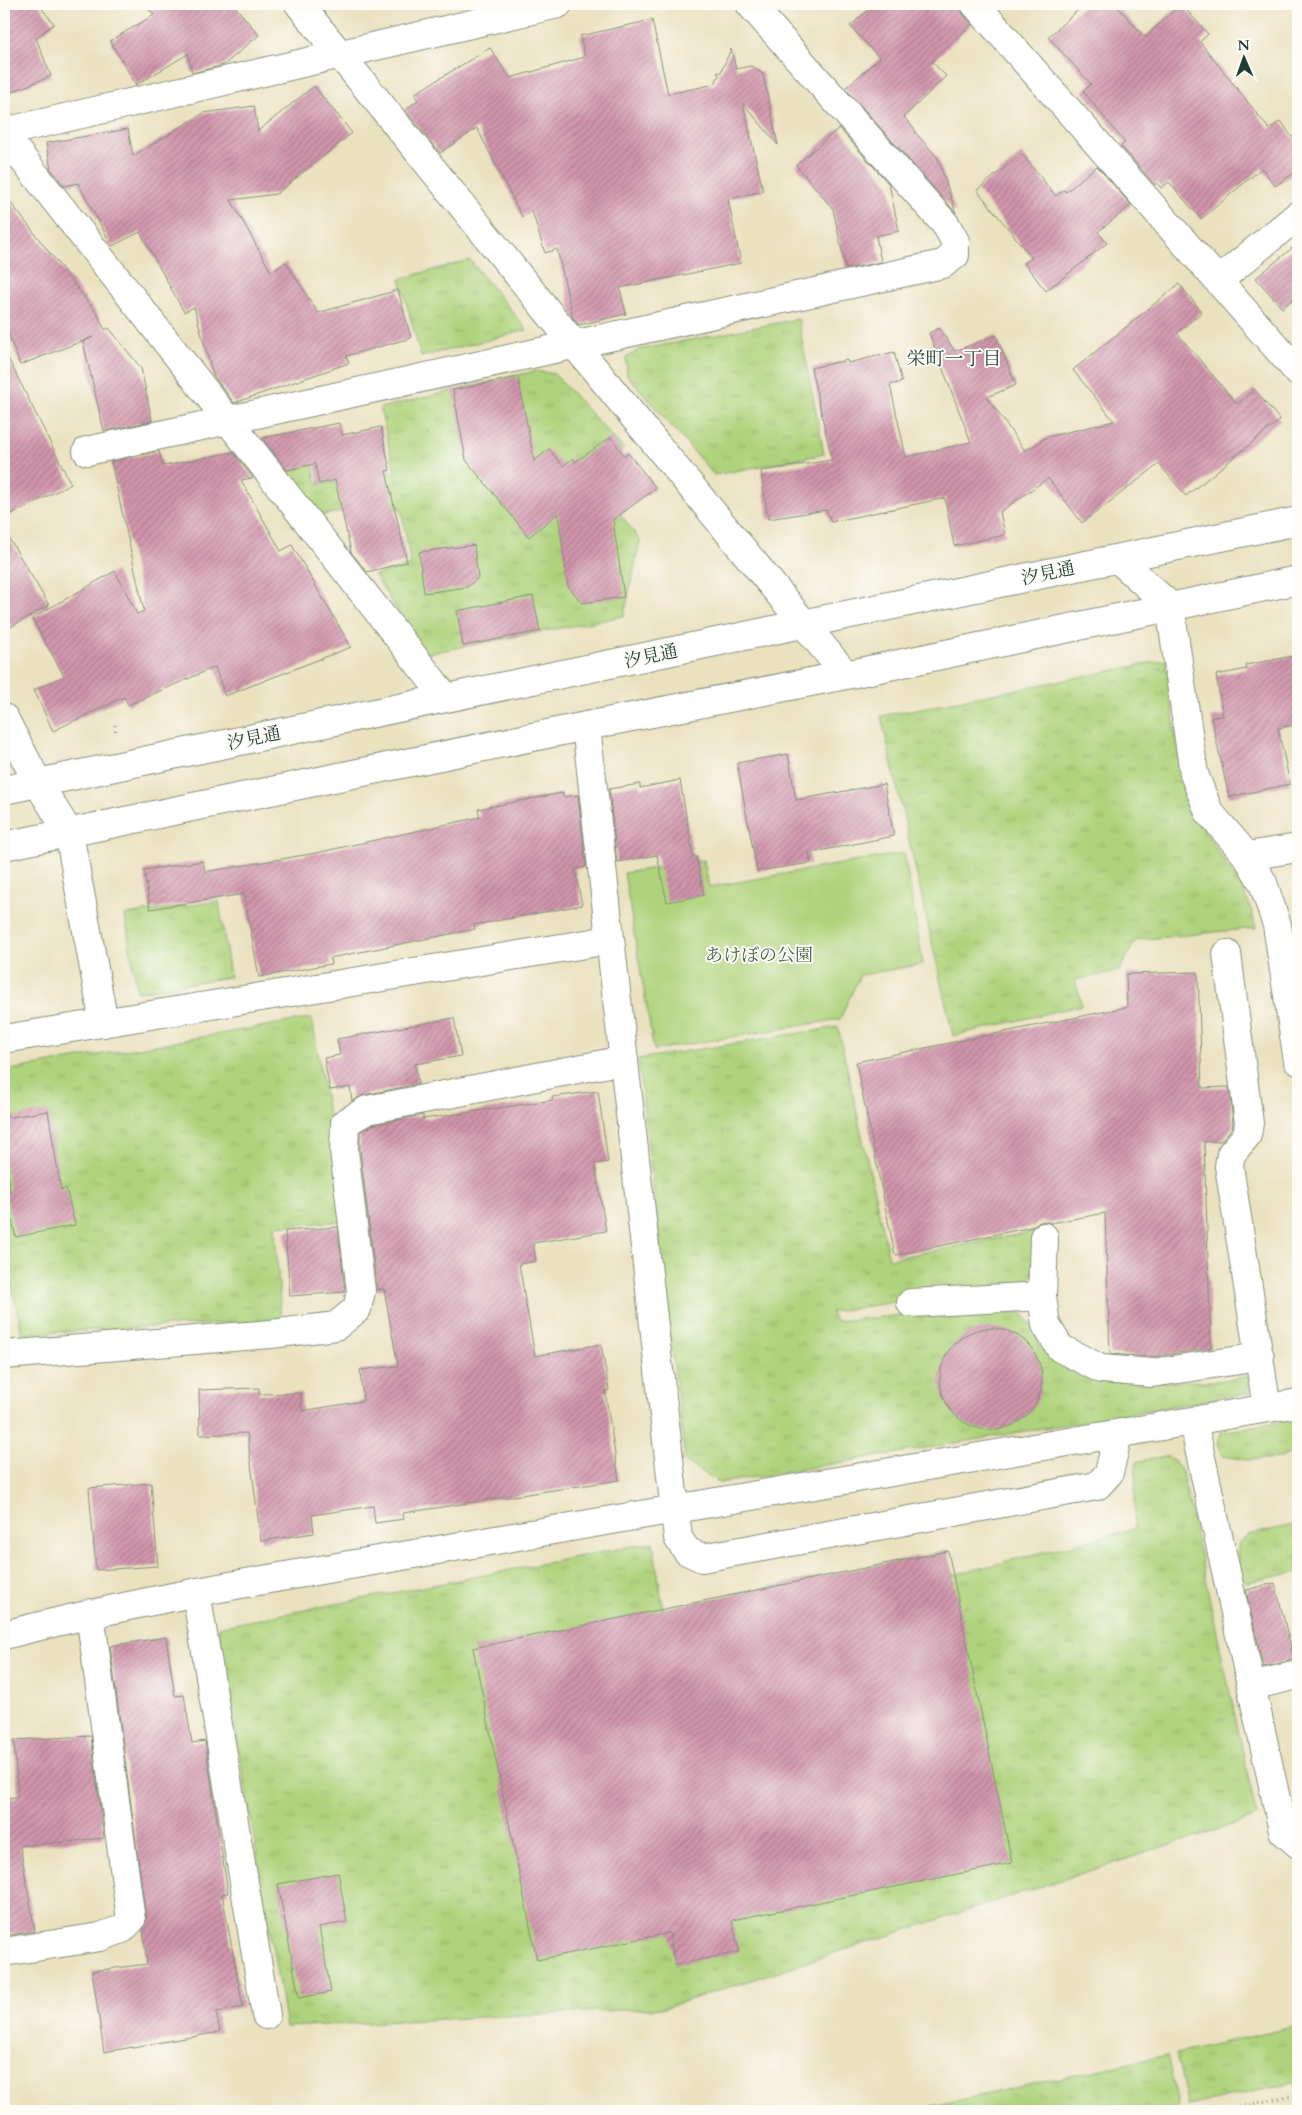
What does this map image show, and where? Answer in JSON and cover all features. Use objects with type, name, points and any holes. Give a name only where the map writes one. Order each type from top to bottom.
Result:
[{"type":"street","points":[[298,4],[846,675]]},
{"type":"street","points":[[446,698],[4,133],[558,4]]},
{"type":"street","points":[[86,451],[943,264],[956,255],[956,241],[946,225],[750,4]]},
{"type":"street","points":[[975,4],[1298,372]]},
{"type":"street","points":[[1218,281],[1298,215]]},
{"type":"street","name":"汐見通","points":[[4,790],[1298,521]]},
{"type":"street","points":[[1118,558],[1170,606],[1194,774],[1209,812],[1247,856],[1263,883],[1278,924],[1290,946],[1298,1061]]},
{"type":"street","points":[[4,846],[586,726],[846,675],[1298,580]]},
{"type":"street","points":[[4,718],[38,783],[69,833],[104,1023]]},
{"type":"street","points":[[586,726],[678,1538],[687,1551],[702,1558],[1097,1486],[1109,1472],[1118,1434]]},
{"type":"street","points":[[1247,856],[1298,848]]},
{"type":"street","points":[[4,1039],[610,940]]},
{"type":"street","points":[[1227,954],[1249,1123],[1247,1135],[1230,1154],[1229,1166],[1267,1408]]},
{"type":"street","points":[[5,1350],[271,1334],[336,1326],[357,1309],[361,1292],[344,1151],[345,1123],[368,1110],[624,1060]]},
{"type":"street","points":[[1044,1237],[1042,1296],[1046,1325],[1060,1348],[1101,1369],[1152,1373],[1260,1357]]},
{"type":"street","points":[[912,1303],[1042,1296]]},
{"type":"street","points":[[4,1635],[90,1613],[196,1592],[676,1508],[1298,1403]]},
{"type":"street","points":[[1193,1421],[1283,1831],[1298,1844]]},
{"type":"street","points":[[196,1592],[266,2015]]},
{"type":"street","points":[[4,1952],[100,1937],[122,1929],[130,1920],[90,1613]]},
{"type":"street","points":[[1251,1686],[1298,1675]]},
{"type":"path","points":[[1220,2111],[1298,2094]]},
{"type":"green space","points":[[470,260],[527,330],[421,357],[400,279]]},
{"type":"green space","points":[[798,319],[824,454],[714,475],[627,375],[626,358],[638,350]]},
{"type":"green space","points":[[535,371],[554,374],[624,449],[591,473],[640,541],[624,616],[424,654],[375,575],[411,565],[401,508],[350,518],[348,510],[314,517],[277,474],[299,469],[297,454],[310,452],[317,485],[395,472],[380,408]]},
{"type":"green space","points":[[1166,660],[1182,783],[1193,813],[1238,882],[1250,906],[1256,928],[1136,940],[1119,971],[1075,980],[1082,1005],[953,1036],[881,716]]},
{"type":"green space","name":"あけぼの公園","points":[[904,853],[923,964],[860,975],[840,1019],[654,1050],[624,873],[704,860],[709,887]]},
{"type":"green space","points":[[219,901],[230,977],[137,992],[125,915]]},
{"type":"green space","points":[[312,1018],[346,1221],[275,1226],[281,1320],[22,1334],[4,1250],[4,1071]]},
{"type":"green space","points":[[838,1027],[889,1259],[1037,1231],[1032,1275],[1027,1281],[831,1312],[835,1321],[1005,1306],[1021,1312],[1057,1360],[1135,1382],[1217,1381],[1248,1376],[1250,1393],[720,1483],[685,1461],[638,1059]]},
{"type":"green space","points":[[1298,1418],[1298,1449],[1281,1458],[1249,1460],[1222,1456],[1218,1444],[1221,1433]]},
{"type":"green space","points":[[1165,1456],[1174,1460],[1182,1472],[1257,1817],[664,2008],[286,2027],[218,1627],[653,1542],[663,1609],[948,1551],[953,1575],[1134,1529],[1136,1462]]},
{"type":"green space","points":[[1298,1524],[1298,1572],[1247,1582],[1240,1576],[1237,1556],[1239,1542],[1248,1535]]},
{"type":"green space","points":[[1298,2026],[1298,2082],[1188,2106],[1176,2053]]},
{"type":"green space","points":[[1167,2055],[1179,2108],[1166,2111],[909,2111]]},
{"type":"building","points":[[4,4],[38,4],[54,24],[36,38],[51,76],[4,95]]},
{"type":"building","points":[[145,4],[233,4],[259,35],[224,65],[192,73],[188,54],[136,85],[110,41],[154,15]]},
{"type":"building","points":[[875,4],[960,4],[963,14],[972,24],[932,62],[946,76],[904,117],[938,158],[956,213],[845,88],[880,58],[850,26]]},
{"type":"building","points":[[1085,4],[1115,4],[1145,37],[1181,4],[1208,34],[1200,42],[1269,129],[1281,121],[1298,146],[1298,170],[1275,186],[1262,168],[1201,219],[1169,182],[1161,188],[1157,183],[1155,185],[1121,146],[1125,143],[1083,91],[1091,84],[1048,37]]},
{"type":"building","points":[[652,20],[668,94],[715,84],[719,75],[717,73],[721,72],[731,49],[736,69],[751,66],[763,74],[778,145],[743,103],[763,191],[728,199],[741,263],[620,288],[626,314],[579,325],[573,318],[557,249],[545,253],[532,211],[522,217],[477,128],[440,153],[405,110],[418,100],[414,94],[490,48],[510,78],[585,57],[580,36]]},
{"type":"building","points":[[314,86],[352,133],[276,194],[231,200],[271,272],[286,262],[318,313],[398,290],[411,338],[346,356],[349,363],[234,403],[213,375],[194,307],[184,312],[140,232],[112,246],[78,183],[64,186],[51,169],[46,143],[128,129],[133,156],[204,113],[254,106],[258,131]]},
{"type":"building","points":[[839,128],[889,184],[899,231],[876,236],[881,262],[846,269],[833,209],[796,165]]},
{"type":"building","points":[[1022,154],[1056,196],[1064,190],[1066,192],[1097,166],[1131,205],[1098,232],[1107,243],[1046,291],[1024,263],[1032,258],[977,190]]},
{"type":"building","points":[[4,194],[98,315],[105,330],[109,328],[141,368],[152,421],[104,431],[83,342],[93,337],[20,365],[4,322]]},
{"type":"building","points":[[1298,243],[1298,295],[1282,308],[1256,278]]},
{"type":"building","points":[[1179,284],[1202,312],[1177,333],[1237,404],[1254,389],[1280,420],[1186,496],[1159,464],[1082,523],[1048,478],[1000,512],[1005,535],[954,546],[945,498],[831,522],[826,510],[768,519],[761,471],[832,460],[811,368],[847,360],[848,363],[894,352],[902,382],[890,385],[906,457],[971,442],[929,333],[939,328],[955,351],[996,335],[1016,385],[987,397],[1025,451],[1047,437],[1114,421],[1073,370]]},
{"type":"building","points":[[4,350],[71,484],[4,518]]},
{"type":"building","points":[[518,377],[534,461],[549,449],[563,466],[573,458],[575,462],[611,437],[624,456],[628,453],[656,488],[613,520],[624,597],[582,603],[568,586],[558,513],[529,537],[466,460],[453,390]]},
{"type":"building","points":[[339,423],[342,435],[381,427],[390,470],[386,471],[407,562],[367,572],[351,552],[335,480],[319,484],[315,464],[287,470],[262,438]]},
{"type":"building","points":[[159,451],[163,466],[233,452],[253,478],[241,480],[281,551],[292,545],[351,647],[225,696],[215,667],[128,705],[124,697],[53,731],[34,690],[64,676],[32,618],[115,571],[137,614],[144,611],[111,462]]},
{"type":"building","points":[[4,530],[49,605],[4,631]]},
{"type":"building","points":[[474,545],[478,578],[467,587],[424,593],[419,552]]},
{"type":"building","points":[[533,596],[540,631],[463,646],[457,611]]},
{"type":"building","points":[[1298,655],[1298,724],[1278,728],[1290,784],[1229,797],[1211,717],[1223,716],[1216,675],[1247,669],[1246,665]]},
{"type":"building","points":[[788,754],[796,800],[884,784],[894,836],[809,853],[811,863],[757,871],[737,763]]},
{"type":"building","points":[[680,780],[693,856],[696,856],[704,895],[667,902],[657,855],[617,862],[609,789],[640,784],[640,788]]},
{"type":"building","points":[[562,793],[563,797],[578,795],[586,867],[575,869],[582,905],[474,925],[475,929],[330,958],[331,964],[259,977],[244,894],[150,909],[144,870],[203,861],[205,872],[316,853],[480,817],[478,809]]},
{"type":"building","points":[[1198,972],[1202,1088],[1229,1087],[1233,1123],[1232,1128],[1221,1141],[1204,1142],[1211,1348],[1151,1357],[1110,1354],[1105,1213],[1051,1223],[1044,1221],[1032,1227],[895,1255],[856,1062],[1127,1007],[1126,974]]},
{"type":"building","points":[[454,1018],[461,1056],[415,1064],[418,1084],[364,1095],[352,1101],[350,1087],[330,1090],[324,1058],[340,1055],[337,1039]]},
{"type":"building","points":[[598,1091],[608,1162],[595,1164],[606,1231],[533,1243],[536,1261],[519,1264],[535,1356],[601,1344],[609,1390],[605,1391],[619,1480],[403,1513],[404,1519],[375,1523],[373,1506],[312,1515],[314,1533],[261,1541],[247,1433],[200,1435],[199,1390],[259,1388],[259,1394],[301,1393],[302,1411],[363,1401],[360,1370],[398,1366],[384,1289],[377,1290],[360,1150],[360,1132],[373,1125],[423,1115],[423,1119],[553,1100],[552,1097]]},
{"type":"building","points":[[48,1111],[61,1190],[66,1188],[75,1225],[16,1237],[5,1192],[10,1191],[4,1157],[4,1118]]},
{"type":"building","points":[[338,1227],[345,1292],[290,1296],[285,1231]]},
{"type":"building","points":[[991,1328],[1010,1332],[1027,1343],[1038,1360],[1042,1379],[1038,1398],[1027,1415],[1010,1426],[991,1430],[972,1426],[955,1415],[944,1398],[940,1379],[944,1360],[955,1343],[972,1332]]},
{"type":"building","points":[[151,1483],[158,1566],[96,1570],[89,1488]]},
{"type":"building","points":[[948,1551],[1012,1863],[732,1920],[739,1952],[675,1965],[669,1933],[537,1960],[473,1648]]},
{"type":"building","points":[[1275,1583],[1294,1660],[1263,1667],[1246,1590]]},
{"type":"building","points":[[166,1637],[175,1696],[184,1695],[192,1743],[205,1741],[228,1893],[222,1894],[243,2007],[216,2012],[220,2032],[104,2052],[92,1971],[147,1964],[143,1929],[146,1918],[110,1646]]},
{"type":"building","points":[[91,1736],[104,1838],[20,1846],[35,1931],[4,1936],[4,1798],[18,1797],[14,1740]]},
{"type":"building","points":[[338,1873],[347,1922],[319,1927],[331,1992],[299,1998],[278,1884]]},
{"type":"district","name":"栄町一丁目","points":[[954,358]]}]
